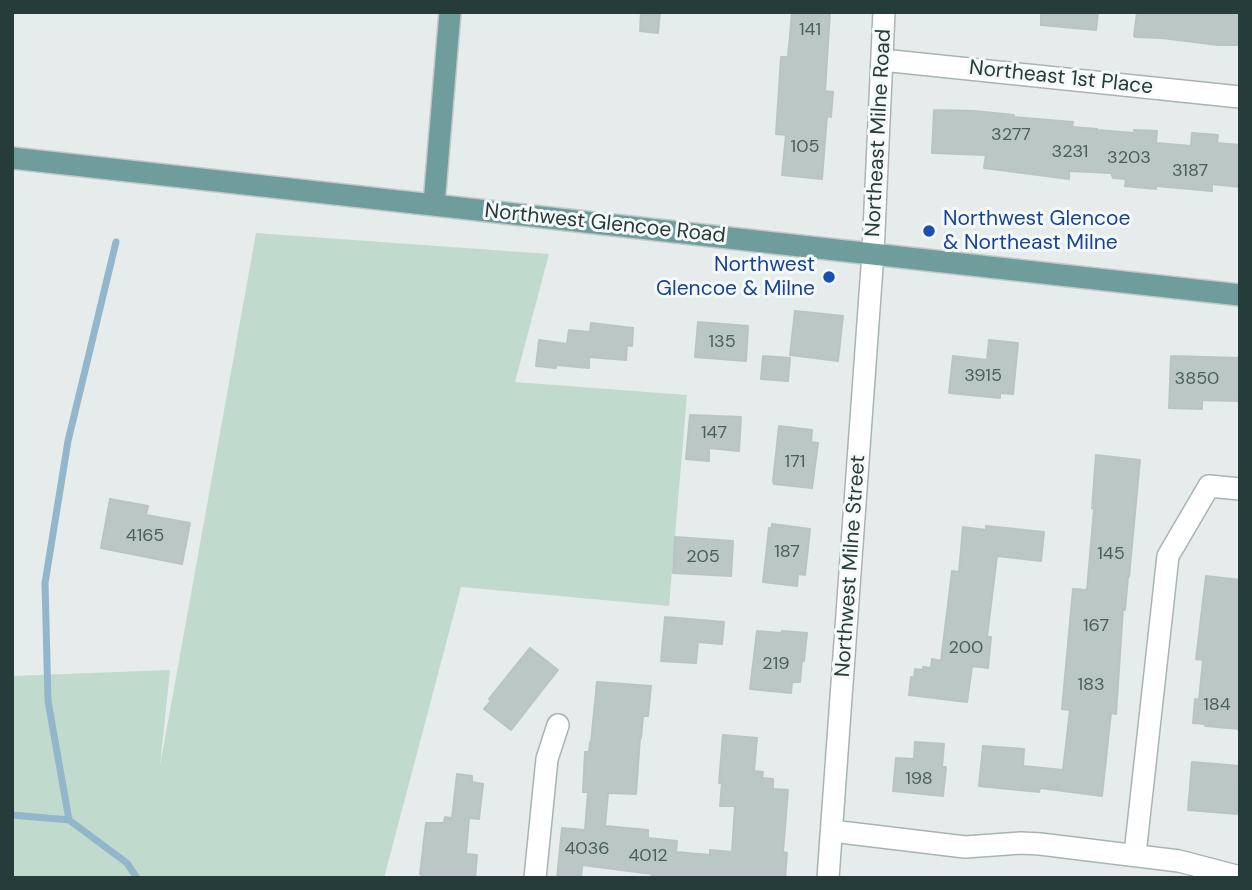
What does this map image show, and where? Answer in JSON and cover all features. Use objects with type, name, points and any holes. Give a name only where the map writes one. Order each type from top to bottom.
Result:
[{"type":"main road","points":[[434,204],[450,12]]},
{"type":"main road","name":"Northwest Glencoe Road","points":[[12,158],[1240,295]]},
{"type":"street","name":"Northeast Milne Road","points":[[873,253],[884,12]]},
{"type":"street","name":"Northeast 1st Place","points":[[882,60],[1240,97]]},
{"type":"street","name":"Northwest Milne Street","points":[[828,878],[873,253]]},
{"type":"street","points":[[1135,854],[1168,556],[1209,486],[1240,489]]},
{"type":"street","points":[[535,878],[547,758],[558,725]]},
{"type":"street","points":[[832,831],[965,847],[1021,843],[1135,854],[1180,861],[1240,877]]},
{"type":"green space","points":[[256,233],[549,254],[515,382],[687,395],[669,606],[461,587],[384,878],[12,878],[12,676],[170,670],[160,766]]},
{"type":"building","points":[[641,12],[660,12],[658,33],[640,31]]},
{"type":"building","points":[[792,12],[830,12],[825,91],[833,92],[831,117],[827,116],[822,179],[782,175],[786,135],[776,134],[781,57],[788,57]]},
{"type":"building","points":[[1041,12],[1098,12],[1096,30],[1041,25]]},
{"type":"building","points":[[1137,12],[1240,12],[1240,45],[1136,37]]},
{"type":"building","points":[[934,110],[974,111],[1073,122],[1072,127],[1097,130],[1134,133],[1134,130],[1157,131],[1156,143],[1191,146],[1192,133],[1218,135],[1217,143],[1240,145],[1240,187],[1212,184],[1212,191],[1156,186],[1156,189],[1125,186],[1126,179],[1113,178],[1111,173],[1069,171],[1069,179],[984,168],[986,155],[932,153]]},
{"type":"building","points":[[795,311],[843,316],[838,361],[790,355]]},
{"type":"building","points":[[698,322],[748,326],[746,361],[695,357]]},
{"type":"building","points":[[591,323],[633,328],[632,346],[627,345],[626,360],[589,357],[589,368],[536,366],[539,340],[567,344],[569,330],[590,332]]},
{"type":"building","points":[[989,340],[1018,343],[1013,394],[1000,393],[1000,398],[949,393],[953,356],[987,360]]},
{"type":"building","points":[[763,356],[790,358],[788,381],[761,379]]},
{"type":"building","points":[[1171,356],[1240,358],[1240,401],[1202,400],[1202,409],[1169,408]]},
{"type":"building","points":[[690,415],[741,417],[739,451],[709,448],[709,461],[686,459]]},
{"type":"building","points":[[779,426],[812,430],[811,442],[818,443],[812,488],[774,484]]},
{"type":"building","points":[[1096,455],[1140,460],[1129,577],[1125,610],[1123,609],[1116,714],[1111,713],[1102,796],[1040,788],[1039,792],[979,786],[983,746],[1024,749],[1023,766],[1063,770],[1070,710],[1062,709],[1073,589],[1087,590]]},
{"type":"building","points":[[110,499],[148,506],[146,515],[190,523],[182,564],[101,548]]},
{"type":"building","points":[[772,524],[810,529],[805,575],[798,574],[797,586],[763,582],[769,528],[772,528]]},
{"type":"building","points":[[986,526],[1044,532],[1041,561],[997,556],[987,637],[991,637],[988,668],[972,666],[967,702],[909,695],[915,669],[931,668],[932,659],[941,661],[952,571],[959,572],[963,527],[986,530]]},
{"type":"building","points":[[675,537],[733,541],[731,576],[673,573]]},
{"type":"building","points":[[1206,576],[1240,580],[1240,729],[1193,723],[1195,699],[1199,700],[1203,660],[1196,659]]},
{"type":"building","points":[[665,617],[724,622],[722,644],[698,642],[696,663],[661,661]]},
{"type":"building","points":[[757,631],[807,633],[800,682],[792,682],[791,693],[750,689]]},
{"type":"building","points":[[530,648],[558,670],[511,730],[484,709]]},
{"type":"building","points":[[597,682],[651,686],[648,716],[643,716],[636,794],[608,793],[605,826],[648,830],[648,838],[677,841],[676,852],[710,855],[710,850],[732,852],[735,806],[720,806],[723,735],[757,738],[754,771],[763,772],[762,778],[773,779],[773,789],[788,790],[783,852],[787,853],[785,878],[651,878],[652,874],[582,865],[581,878],[557,878],[562,828],[585,830],[588,792],[583,792],[585,752],[589,752],[591,742]]},
{"type":"building","points":[[915,742],[944,744],[942,767],[946,767],[943,796],[893,791],[896,758],[914,759]]},
{"type":"building","points":[[1192,762],[1240,766],[1237,814],[1188,810]]},
{"type":"building","points":[[457,774],[472,776],[472,782],[483,784],[479,819],[469,818],[466,854],[477,855],[475,878],[422,878],[420,874],[426,823],[444,823],[445,817],[452,818]]},
{"type":"waterway","points":[[69,820],[48,701],[45,583],[68,441],[116,242]]},
{"type":"waterway","points":[[12,815],[69,820],[127,863],[137,878]]},
{"type":"place","name":"Northwest Glencoe & Northeast Milne","points":[[929,231]]},
{"type":"place","name":"Northwest Glencoe & Milne","points":[[829,277]]}]
